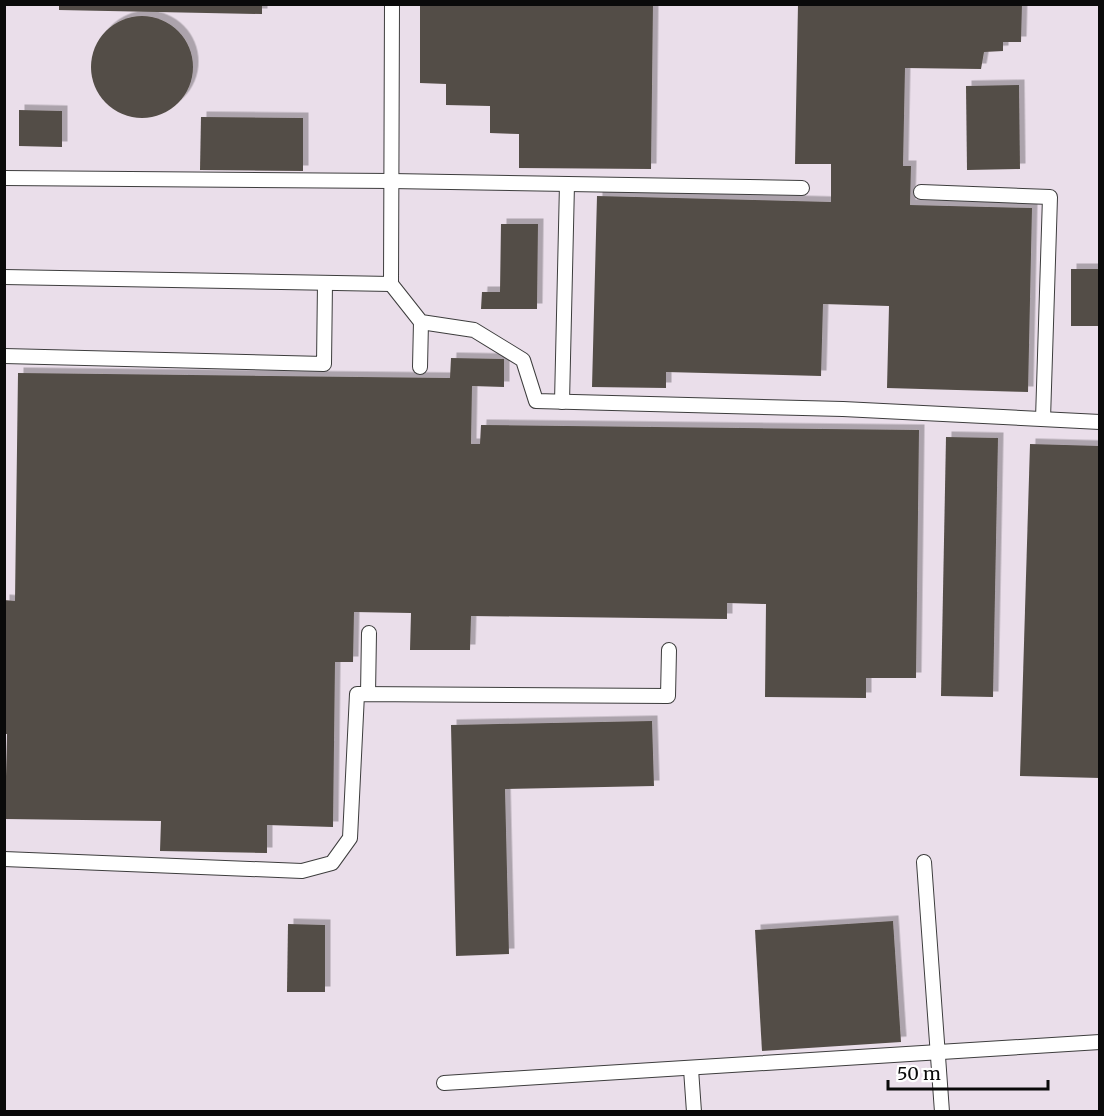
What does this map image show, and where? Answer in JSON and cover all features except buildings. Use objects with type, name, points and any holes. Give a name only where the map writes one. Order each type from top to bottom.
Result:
[{"type":"lane","points":[[392,4],[391,284],[421,322],[420,367]]},
{"type":"lane","points":[[4,178],[391,181],[802,188]]},
{"type":"lane","points":[[562,402],[567,184]]},
{"type":"lane","points":[[921,192],[1050,197],[1043,419]]},
{"type":"lane","points":[[4,277],[391,284]]},
{"type":"lane","points":[[4,356],[324,364],[325,283]]},
{"type":"lane","points":[[421,322],[474,330],[523,360],[536,401],[843,409],[1100,422]]},
{"type":"lane","points":[[368,694],[369,633]]},
{"type":"lane","points":[[4,859],[302,871],[332,863],[350,838],[357,694],[668,696],[669,650]]},
{"type":"lane","points":[[924,862],[942,1112]]},
{"type":"lane","points":[[444,1083],[1100,1042]]},
{"type":"lane","points":[[691,1068],[694,1112]]},
{"type":"shaded area","points":[[5,5],[1099,5],[1099,1111],[5,1111]]}]
